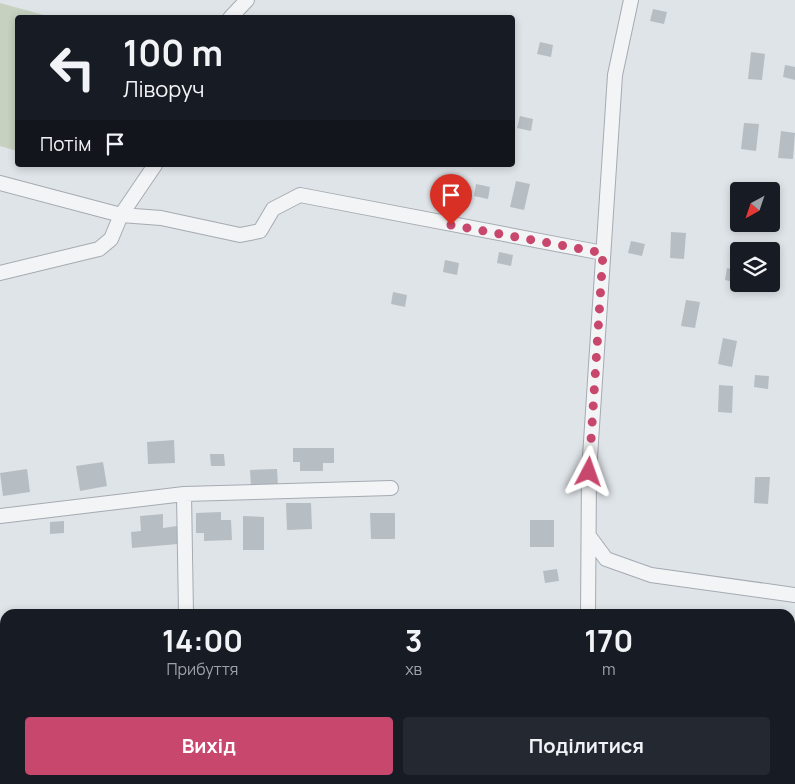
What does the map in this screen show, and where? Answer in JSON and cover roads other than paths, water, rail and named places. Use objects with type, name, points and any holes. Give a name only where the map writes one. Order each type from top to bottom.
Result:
[{"type":"street","points":[[233,15],[247,0]]},
{"type":"street","points":[[588,609],[589,472],[615,75],[631,0]]},
{"type":"street","points":[[0,273],[99,249],[111,239],[121,215],[154,167]]},
{"type":"street","points":[[0,183],[121,215],[161,218],[240,235],[260,231],[274,209],[300,196],[603,253]]},
{"type":"street","points":[[0,516],[184,494],[392,488]]},
{"type":"street","points":[[184,494],[186,609]]},
{"type":"street","points":[[589,536],[606,559],[651,575],[795,595]]}]
